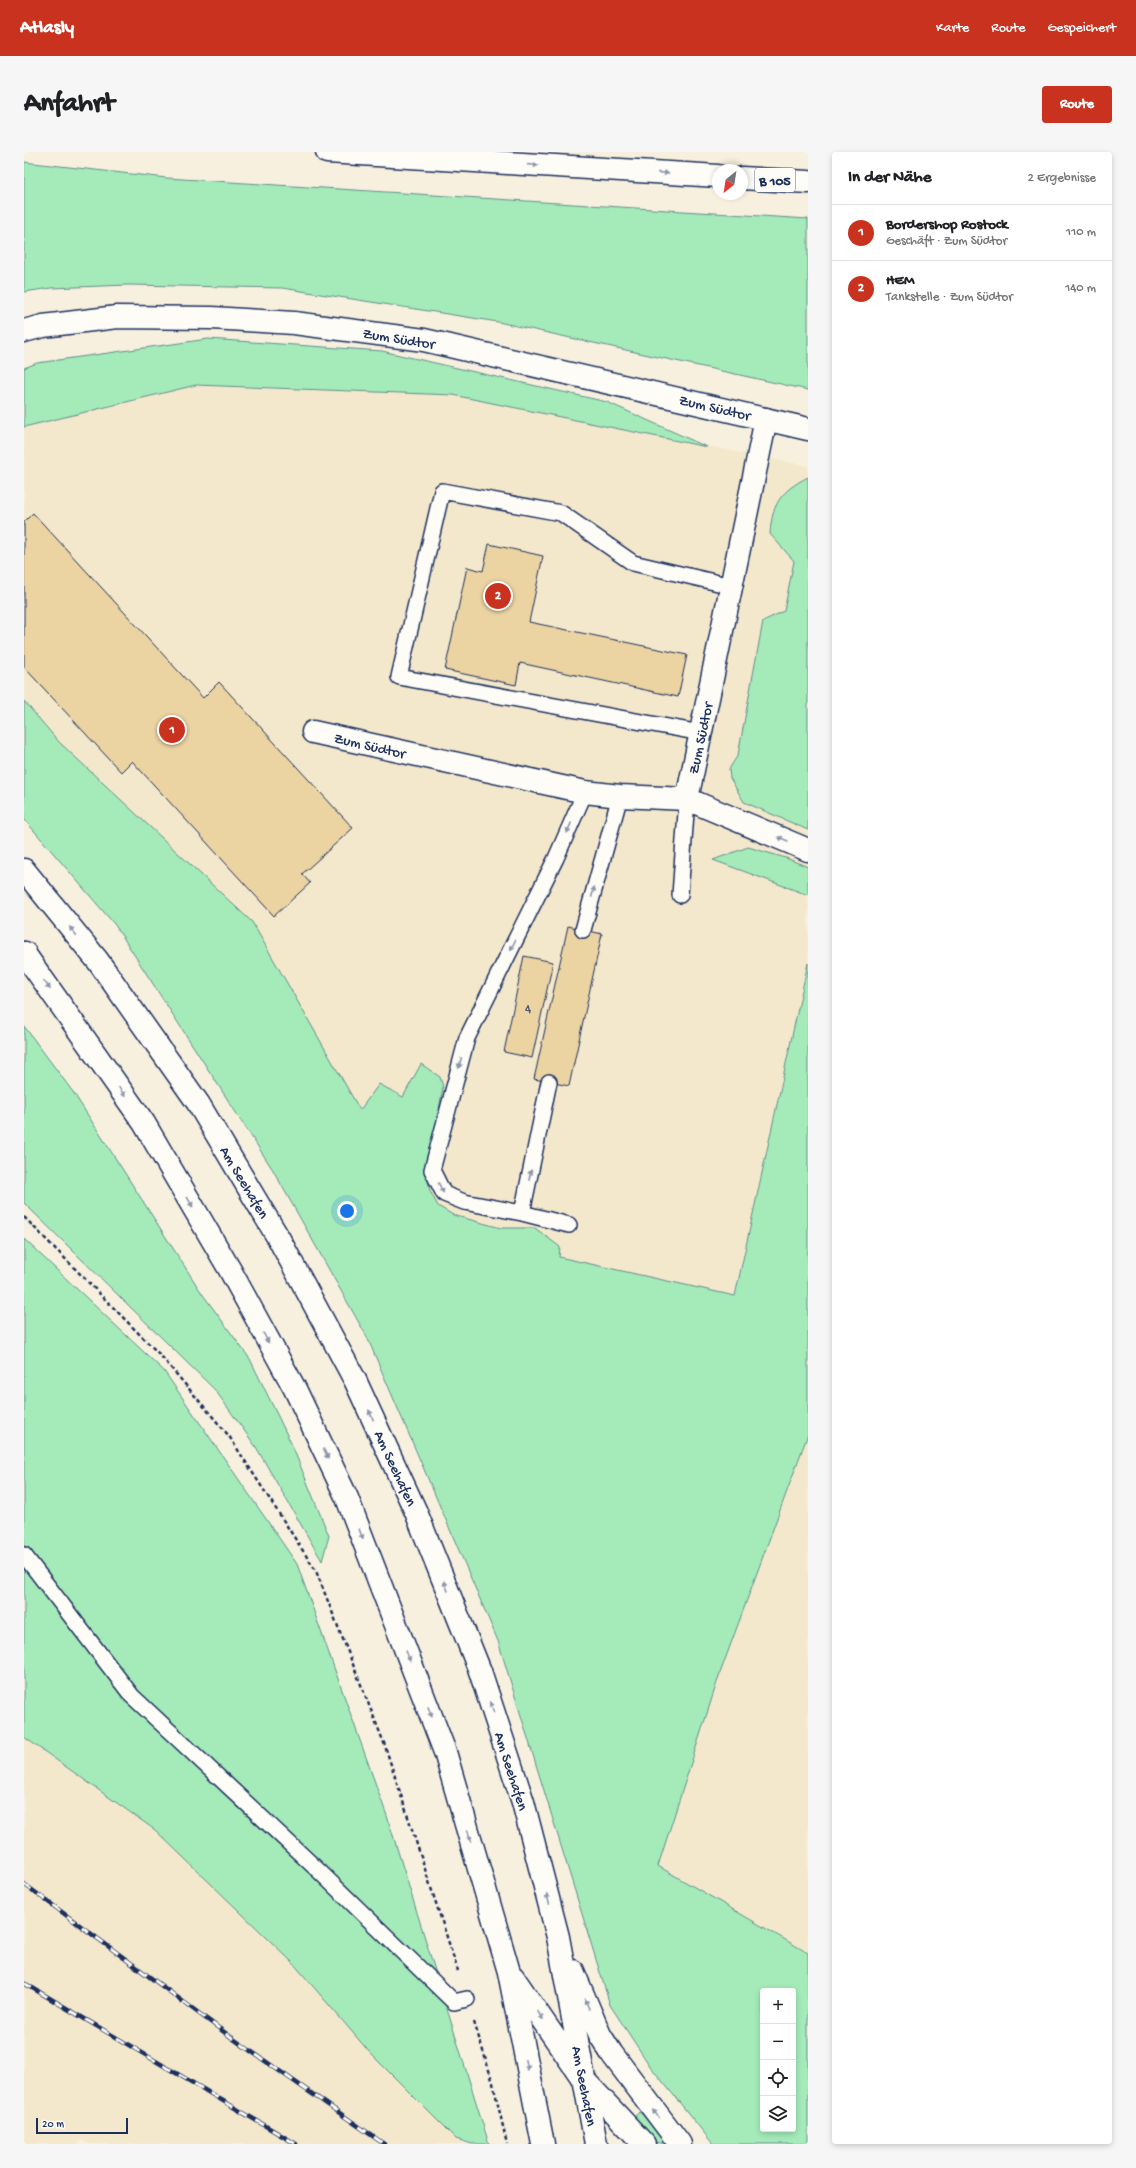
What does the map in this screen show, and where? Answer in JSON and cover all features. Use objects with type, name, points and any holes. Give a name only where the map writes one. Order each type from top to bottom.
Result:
[{"type":"main road","points":[[327,152],[712,176]]},
{"type":"main road","name":"B 105","points":[[748,178],[808,182]]},
{"type":"main road","name":"Zum Südtor","points":[[24,331],[43,326],[117,317],[212,318],[294,323],[424,340],[808,429]]},
{"type":"main road","name":"Zum Südtor","points":[[686,799],[766,419]]},
{"type":"main road","name":"Zum Südtor","points":[[313,732],[585,792],[620,796],[686,799],[808,850]]},
{"type":"main road","name":"Am Seehafen","points":[[24,870],[98,961],[198,1103],[279,1239],[355,1380],[422,1525],[480,1671],[523,1802],[558,1937],[583,2080],[596,2144]]},
{"type":"main road","points":[[24,953],[144,1123],[230,1270],[295,1389],[344,1491],[445,1752],[509,1972],[543,2144]]},
{"type":"main road","points":[[558,1937],[600,2035],[632,2083],[680,2144]]},
{"type":"main road","points":[[509,1972],[583,2080],[644,2144]]},
{"type":"lane","points":[[701,733],[399,676],[442,491],[561,513],[633,563],[731,586]]},
{"type":"lane","points":[[569,1225],[522,1213],[464,1202],[444,1194],[432,1170],[467,1038],[556,858],[585,792]]},
{"type":"lane","points":[[583,930],[620,796]]},
{"type":"lane","points":[[680,896],[686,799]]},
{"type":"lane","points":[[522,1213],[549,1082]]},
{"type":"lane","points":[[24,1555],[132,1696],[333,1884],[454,2002],[467,1999]]},
{"type":"path","points":[[24,1217],[161,1356],[228,1436],[316,1570],[384,1743],[493,2083],[507,2144]]},
{"type":"shaded area","points":[[196,385],[453,395],[808,466],[808,1354],[433,1240],[59,742],[24,701],[24,427]]},
{"type":"shaded area","points":[[808,1434],[808,1953],[658,1866],[719,1676]]},
{"type":"shaded area","points":[[24,1737],[155,1830],[293,1963],[371,2054],[463,2144],[89,2144],[81,2140],[78,2144],[24,2144]]},
{"type":"green space","points":[[24,162],[167,178],[808,219],[808,390],[498,322],[282,288],[128,285],[51,288],[24,292]]},
{"type":"green space","points":[[208,339],[382,351],[607,402],[707,447],[453,395],[196,385],[24,427],[24,368],[37,363]]},
{"type":"green space","points":[[808,477],[808,830],[744,802],[730,778],[729,769],[738,755],[763,621],[784,611],[794,561],[770,534],[773,514],[780,499],[785,493],[791,487]]},
{"type":"green space","points":[[24,701],[59,742],[252,922],[360,1110],[379,1084],[403,1097],[421,1064],[440,1077],[443,1087],[427,1176],[430,1191],[438,1206],[453,1215],[501,1228],[535,1228],[560,1247],[559,1257],[735,1296],[808,963],[808,1434],[719,1676],[658,1866],[808,1953],[808,2144],[713,2144],[650,2066],[610,2005],[498,1641],[367,1337],[273,1170],[115,925],[24,819]]},
{"type":"green space","points":[[748,847],[786,858],[808,867],[808,895],[713,860]]},
{"type":"green space","points":[[24,1026],[73,1092],[201,1292],[250,1359],[291,1443],[329,1536],[322,1561],[256,1447],[215,1390],[24,1203]]},
{"type":"green space","points":[[24,1239],[164,1371],[297,1564],[387,1816],[489,2144],[472,2144],[456,2139],[371,2054],[293,1963],[155,1830],[24,1737]]},
{"type":"green space","points":[[639,2112],[667,2144],[653,2142],[634,2118]]},
{"type":"building","points":[[33,513],[203,698],[219,682],[353,828],[302,874],[310,883],[274,916],[132,761],[121,772],[24,667],[24,522]]},
{"type":"building","points":[[489,544],[543,556],[529,622],[687,655],[678,697],[520,663],[516,685],[445,670],[467,567],[483,571]]},
{"type":"building","points":[[568,926],[602,934],[569,1086],[534,1079]]},
{"type":"building","points":[[524,956],[553,962],[532,1058],[504,1052]]},
{"type":"railway","points":[[24,1884],[235,2040],[384,2144]]},
{"type":"railway","points":[[24,1983],[296,2144]]},
{"type":"place","name":"HEM","points":[[498,596]]},
{"type":"place","name":"Bordershop Rostock","points":[[172,730]]}]
